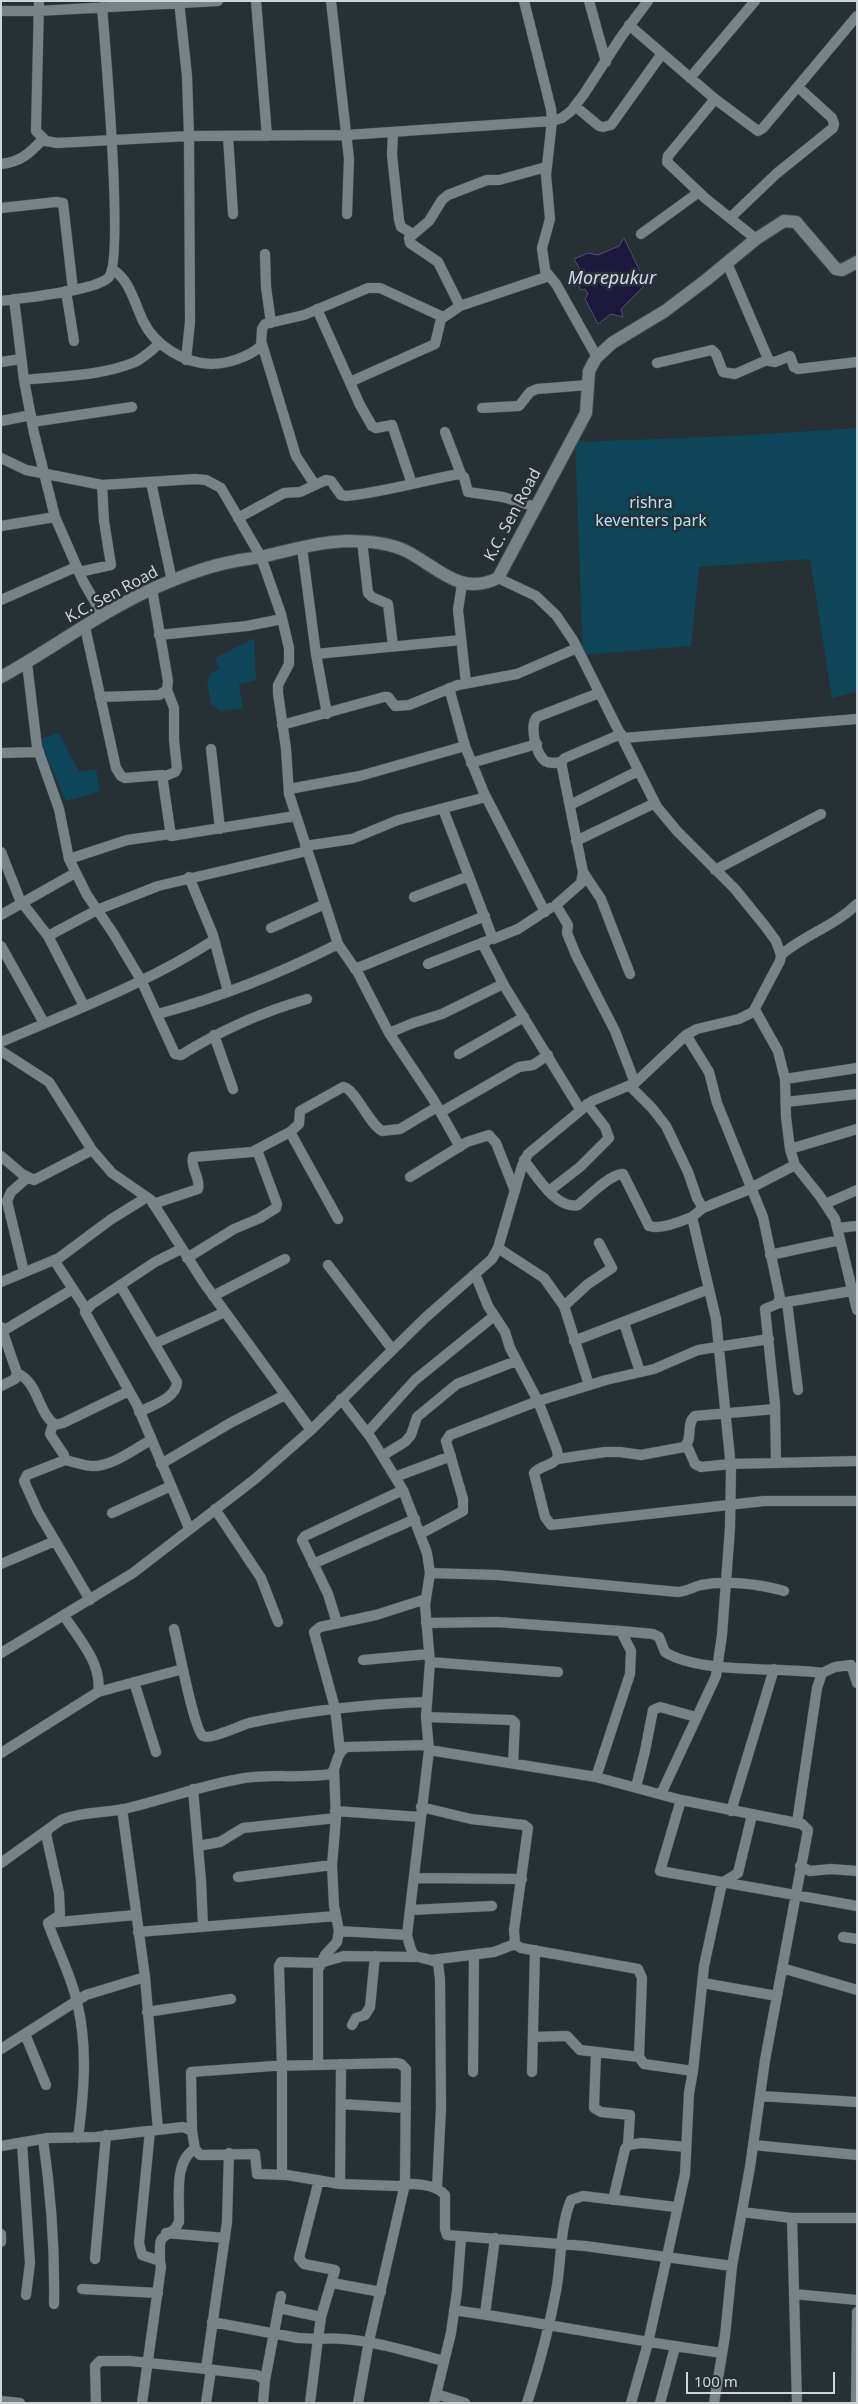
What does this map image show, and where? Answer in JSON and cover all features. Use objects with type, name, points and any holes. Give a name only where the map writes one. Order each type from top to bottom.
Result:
[{"type":"street","points":[[1,11],[38,6],[102,7],[218,1]]},
{"type":"street","points":[[256,1],[267,136]]},
{"type":"street","points":[[331,1],[349,159],[347,214]]},
{"type":"street","points":[[524,1],[550,100],[552,121],[546,168],[550,220],[542,253],[546,273],[556,284],[597,357]]},
{"type":"street","points":[[589,1],[606,62]]},
{"type":"street","points":[[38,6],[36,131],[43,139],[57,143],[189,136],[346,135],[552,121],[566,116],[575,106],[629,25],[648,1]]},
{"type":"street","points":[[690,78],[755,1]]},
{"type":"street","points":[[179,2],[187,76],[189,136],[188,232],[190,322],[186,360]]},
{"type":"street","points":[[1,301],[70,290],[102,282],[109,277],[112,269],[115,231],[102,7]]},
{"type":"street","points":[[629,25],[715,99],[758,131],[763,128],[857,16]]},
{"type":"street","points":[[575,106],[599,126],[603,128],[610,125],[662,55]]},
{"type":"street","points":[[730,218],[776,174],[833,128],[832,118],[798,87]]},
{"type":"street","points":[[715,99],[667,158],[669,165],[756,239]]},
{"type":"street","points":[[392,132],[392,155],[399,220],[401,227],[413,234]]},
{"type":"street","points":[[228,136],[233,214]]},
{"type":"street","points":[[1,164],[24,158],[43,139]]},
{"type":"street","points":[[460,306],[438,262],[410,243],[409,238],[429,221],[442,200],[448,195],[487,180],[498,180],[546,168]]},
{"type":"street","points":[[641,234],[699,192]]},
{"type":"street","points":[[1,208],[56,202],[63,203],[74,341]]},
{"type":"street","name":"K.C. Sen Road","points":[[1,677],[152,589],[205,569],[302,548],[345,541],[362,541],[388,545],[405,551],[462,584],[482,584],[498,578],[586,413],[589,371],[597,357],[612,343],[665,311],[756,239],[781,223],[792,220],[836,269],[842,270],[857,262]]},
{"type":"street","points":[[265,254],[266,287],[271,323]]},
{"type":"street","points":[[727,263],[767,360]]},
{"type":"street","points":[[112,269],[124,278],[144,323],[160,344],[186,360],[201,364],[227,362],[254,351],[262,344]]},
{"type":"street","points":[[350,382],[435,344],[440,321],[460,306],[544,278],[546,273]]},
{"type":"street","points":[[315,485],[296,456],[262,344],[262,327],[295,318],[360,290],[376,288],[443,317]]},
{"type":"street","points":[[14,299],[24,380],[54,517],[78,569],[103,616]]},
{"type":"street","points":[[317,309],[372,426],[376,428],[392,426],[412,484]]},
{"type":"street","points":[[24,380],[88,373],[121,366],[145,356],[160,344]]},
{"type":"street","points":[[657,363],[712,350],[716,354],[723,372],[730,374],[767,360],[775,362],[790,356],[794,367],[798,369],[857,362]]},
{"type":"street","points":[[1,362],[21,359]]},
{"type":"street","points":[[482,408],[518,406],[530,392],[537,389],[588,385]]},
{"type":"street","points":[[1,421],[132,407]]},
{"type":"street","points":[[446,432],[468,492],[503,497],[536,507]]},
{"type":"street","points":[[1,458],[26,470],[102,486],[196,479],[215,484],[227,496],[261,557],[282,619],[290,658],[287,670],[278,686],[278,703],[289,789],[295,816],[338,944],[372,996],[390,1033],[460,1147]]},
{"type":"street","points":[[238,518],[284,493],[300,492],[330,480],[341,494],[346,496],[379,492],[461,474]]},
{"type":"street","points":[[151,482],[172,581]]},
{"type":"street","points":[[1,600],[78,569],[111,565],[104,521],[102,486]]},
{"type":"street","points":[[1,526],[54,517]]},
{"type":"street","points":[[362,541],[368,593],[372,597],[388,604],[391,611],[392,646]]},
{"type":"street","points":[[302,548],[316,654],[327,714]]},
{"type":"street","points":[[1,1653],[133,1573],[255,1479],[312,1430],[341,1398],[392,1349],[492,1259],[498,1248],[524,1160],[533,1149],[584,1107],[605,1095],[633,1084],[686,1035],[697,1029],[747,1016],[755,1010],[780,961],[781,955],[776,941],[766,926],[671,824],[655,803],[577,648],[565,628],[544,603],[525,590],[498,578]]},
{"type":"street","points":[[462,584],[458,605],[466,683]]},
{"type":"street","points":[[152,589],[168,681],[167,690],[174,708],[174,740],[177,768],[175,772],[163,777]]},
{"type":"street","points":[[159,634],[247,626],[282,619]]},
{"type":"street","points":[[85,627],[118,773],[125,778],[158,774],[163,777]]},
{"type":"street","points":[[316,654],[461,640]]},
{"type":"street","points":[[282,725],[384,697],[388,697],[395,706],[401,707],[466,683],[518,674],[577,648]]},
{"type":"street","points":[[27,663],[35,735],[39,752],[60,808],[69,858],[75,873],[141,980],[176,1055],[214,1035],[282,1006],[307,999]]},
{"type":"street","points":[[449,688],[471,763],[486,797],[545,912]]},
{"type":"street","points":[[100,697],[159,694],[167,690]]},
{"type":"street","points":[[600,693],[535,718],[532,727],[536,744],[544,760],[551,763],[561,762],[622,736],[857,719]]},
{"type":"street","points":[[471,763],[536,744]]},
{"type":"street","points":[[289,789],[360,776],[465,746]]},
{"type":"street","points":[[211,749],[220,829]]},
{"type":"street","points":[[1,753],[39,752]]},
{"type":"street","points":[[561,762],[583,872],[601,899],[630,974]]},
{"type":"street","points":[[570,805],[638,771]]},
{"type":"street","points":[[163,777],[170,834]]},
{"type":"street","points":[[48,936],[97,910],[158,886],[352,839],[398,820],[486,797]]},
{"type":"street","points":[[576,841],[655,803]]},
{"type":"street","points":[[443,809],[493,940]]},
{"type":"street","points":[[715,870],[821,814]]},
{"type":"street","points":[[69,858],[126,840],[170,834],[175,836],[295,816]]},
{"type":"street","points":[[2,855],[5,875],[22,902],[48,936],[84,1006]]},
{"type":"street","points":[[428,964],[493,940],[545,912],[556,905],[581,882],[583,872]]},
{"type":"street","points":[[1,915],[75,873]]},
{"type":"street","points":[[414,897],[469,876]]},
{"type":"street","points":[[189,877],[214,940],[228,992]]},
{"type":"street","points":[[271,928],[325,904]]},
{"type":"street","points":[[781,955],[798,942],[843,916],[857,904]]},
{"type":"street","points":[[556,905],[568,925],[567,933],[576,954],[608,1016],[633,1084],[666,1126],[703,1208]]},
{"type":"street","points":[[355,968],[484,916]]},
{"type":"street","points":[[1,1042],[183,960],[214,940]]},
{"type":"street","points":[[482,943],[503,984],[548,1055],[584,1107],[605,1126],[609,1138],[580,1167],[549,1191]]},
{"type":"street","points":[[158,1014],[228,992],[287,969],[338,944]]},
{"type":"street","points":[[1,946],[44,1023]]},
{"type":"street","points":[[390,1033],[442,1014],[503,984]]},
{"type":"street","points":[[755,1010],[778,1051],[785,1079],[790,1149],[795,1166],[835,1219],[854,1290],[857,1310]]},
{"type":"street","points":[[459,1054],[524,1017]]},
{"type":"street","points":[[214,1035],[233,1089]]},
{"type":"street","points":[[686,1035],[709,1072],[717,1103],[752,1187],[762,1217],[782,1303],[798,1390]]},
{"type":"street","points":[[1,1051],[49,1082],[92,1150],[112,1173],[150,1201],[213,1296],[264,1362],[285,1395],[312,1430]]},
{"type":"street","points":[[1,1282],[54,1260],[110,1220],[150,1201],[198,1189],[199,1184],[192,1162],[194,1157],[242,1154],[257,1150],[298,1126],[300,1111],[343,1087],[348,1088],[371,1122],[382,1131],[400,1129],[519,1066],[533,1065],[548,1055]]},
{"type":"street","points":[[785,1079],[857,1068]]},
{"type":"street","points":[[786,1102],[857,1094]]},
{"type":"street","points":[[790,1149],[857,1129]]},
{"type":"street","points":[[290,1132],[338,1219]]},
{"type":"street","points":[[410,1177],[460,1147],[482,1136],[491,1136],[515,1191]]},
{"type":"street","points":[[1,1156],[31,1180],[37,1179],[92,1150]]},
{"type":"street","points":[[187,1258],[234,1229],[260,1218],[276,1208],[278,1204],[257,1150]]},
{"type":"street","points":[[524,1160],[549,1191],[563,1203],[572,1206],[578,1205],[611,1177],[623,1174],[649,1226],[655,1228],[692,1217],[703,1208],[795,1166]]},
{"type":"street","points":[[24,1272],[7,1201],[11,1192],[27,1178]]},
{"type":"street","points":[[825,1204],[857,1190]]},
{"type":"street","points":[[662,1794],[716,1676],[722,1635],[726,1584],[730,1464],[716,1319],[692,1217]]},
{"type":"street","points":[[837,1228],[857,1226]]},
{"type":"street","points":[[770,1255],[840,1240]]},
{"type":"street","points":[[564,1306],[588,1284],[612,1268],[599,1243]]},
{"type":"street","points":[[498,1248],[544,1278],[564,1306],[589,1386]]},
{"type":"street","points":[[86,1309],[155,1262],[181,1249]]},
{"type":"street","points":[[213,1296],[285,1259]]},
{"type":"street","points":[[54,1260],[86,1309],[86,1315],[140,1412],[189,1528]]},
{"type":"street","points":[[328,1265],[392,1349]]},
{"type":"street","points":[[474,1274],[494,1316],[505,1332],[516,1362],[538,1401],[554,1440],[558,1459]]},
{"type":"street","points":[[120,1285],[175,1375],[177,1388],[173,1393],[140,1412]]},
{"type":"street","points":[[1,1386],[15,1380],[17,1373],[2,1329],[73,1289]]},
{"type":"street","points":[[574,1342],[709,1290]]},
{"type":"street","points":[[776,1462],[775,1408],[765,1309],[782,1303],[854,1290]]},
{"type":"street","points":[[156,1343],[226,1312]]},
{"type":"street","points":[[367,1433],[415,1380],[494,1316]]},
{"type":"street","points":[[624,1323],[640,1372]]},
{"type":"street","points":[[420,1534],[463,1511],[463,1499],[446,1441],[450,1435],[538,1401],[654,1369],[698,1350],[769,1338]]},
{"type":"street","points":[[382,1456],[405,1442],[411,1435],[417,1417],[457,1384],[516,1362]]},
{"type":"street","points":[[17,1373],[30,1382],[52,1424],[50,1434],[64,1455],[65,1460]]},
{"type":"street","points":[[52,1424],[60,1425],[129,1391]]},
{"type":"street","points":[[161,1464],[232,1422],[285,1395]]},
{"type":"street","points":[[341,1398],[367,1433],[402,1490],[415,1519],[430,1573],[426,1598],[426,1623],[430,1658],[426,1717],[428,1748],[407,1935],[411,1952],[415,1957]]},
{"type":"street","points":[[775,1408],[693,1417],[690,1422],[687,1446],[697,1466],[776,1462],[857,1461]]},
{"type":"street","points":[[90,1600],[38,1512],[24,1479],[27,1475],[65,1460],[92,1466],[100,1465],[118,1458],[151,1440]]},
{"type":"street","points":[[687,1446],[641,1456],[620,1452],[558,1459],[534,1473],[545,1517],[551,1525],[764,1500],[857,1501]]},
{"type":"street","points":[[395,1477],[451,1456]]},
{"type":"street","points":[[112,1513],[171,1486]]},
{"type":"street","points":[[337,1623],[328,1594],[302,1540],[305,1536],[402,1490]]},
{"type":"street","points":[[215,1509],[261,1578],[278,1622]]},
{"type":"street","points":[[312,1564],[415,1519]]},
{"type":"street","points":[[1,1564],[55,1541]]},
{"type":"street","points":[[430,1573],[497,1575],[678,1592],[699,1586],[726,1584],[760,1585],[784,1591]]},
{"type":"street","points":[[318,2065],[318,1970],[320,1963],[337,1942],[339,1931],[332,1866],[336,1814],[334,1770],[340,1751],[335,1708],[314,1632],[320,1627],[376,1615],[426,1598]]},
{"type":"street","points":[[64,1616],[92,1660],[99,1685],[98,1692]]},
{"type":"street","points":[[426,1623],[497,1622],[653,1634],[659,1637],[665,1652],[670,1656],[717,1666],[822,1673],[835,1668],[854,1665],[857,1683]]},
{"type":"street","points":[[174,1629],[193,1715],[200,1733],[204,1737],[212,1737],[232,1727],[335,1708],[369,1704],[427,1702]]},
{"type":"street","points":[[596,1778],[630,1674],[632,1651],[621,1631]]},
{"type":"street","points":[[363,1660],[430,1658],[558,1672]]},
{"type":"street","points":[[1,1753],[98,1692],[183,1669]]},
{"type":"street","points":[[731,1811],[774,1669]]},
{"type":"street","points":[[797,1823],[817,1688],[822,1673]]},
{"type":"street","points":[[134,1682],[156,1752]]},
{"type":"street","points":[[636,1787],[646,1751],[653,1710],[660,1707],[696,1717]]},
{"type":"street","points":[[426,1717],[512,1720],[515,1723],[516,1729],[513,1763]]},
{"type":"street","points":[[340,1751],[346,1747],[428,1748],[596,1778],[681,1800],[802,1824],[808,1830],[777,1996],[732,2266],[714,2403]]},
{"type":"street","points":[[1,1863],[71,1816],[122,1809],[164,1799],[193,1789],[240,1779],[266,1776],[319,1776],[331,1774],[334,1770]]},
{"type":"street","points":[[193,1789],[203,1926]]},
{"type":"street","points":[[681,1800],[660,1871],[857,1906]]},
{"type":"street","points":[[122,1809],[135,1914],[146,1977],[154,2130],[139,2243],[142,2255],[160,2261]]},
{"type":"street","points":[[198,1846],[220,1842],[243,1828],[336,1814],[420,1812],[524,1825],[528,1828],[529,1833],[514,1930],[515,1944]]},
{"type":"street","points":[[631,2403],[648,2343],[676,2207],[685,2174],[689,2093],[702,1983],[722,1883],[738,1873],[752,1815]]},
{"type":"street","points":[[48,1830],[46,1834],[59,1893],[60,1915],[48,1923]]},
{"type":"street","points":[[238,1878],[332,1866]]},
{"type":"street","points":[[800,1866],[810,1871],[831,1869],[857,1871]]},
{"type":"street","points":[[414,1878],[522,1879]]},
{"type":"street","points":[[411,1910],[492,1906]]},
{"type":"street","points":[[48,1923],[135,1914]]},
{"type":"street","points":[[138,1932],[336,1916]]},
{"type":"street","points":[[48,1923],[77,2000],[83,2035],[85,2085],[78,2138]]},
{"type":"street","points":[[339,1931],[407,1935]]},
{"type":"street","points":[[843,1937],[857,1939]]},
{"type":"street","points":[[431,1960],[474,1955],[505,1949],[515,1944],[535,1950],[638,1969],[642,1978],[639,2057],[644,2064],[693,2071]]},
{"type":"street","points":[[532,2072],[535,1950]]},
{"type":"street","points":[[474,1955],[474,2072]]},
{"type":"street","points":[[352,2025],[356,2018],[365,2015],[370,2007],[375,1956]]},
{"type":"street","points":[[282,2175],[282,2067],[279,1966],[285,1960],[320,1963],[337,1957],[415,1957],[438,1963],[440,1979],[441,2108],[437,2188]]},
{"type":"street","points":[[782,1968],[857,1990]]},
{"type":"street","points":[[1,2049],[77,2000],[93,1992],[146,1977]]},
{"type":"street","points":[[702,1983],[777,1996]]},
{"type":"street","points":[[147,2012],[231,1999]]},
{"type":"street","points":[[25,2034],[46,2085]]},
{"type":"street","points":[[533,2037],[568,2036],[580,2050],[639,2057]]},
{"type":"street","points":[[596,2052],[594,2108],[600,2112],[630,2115],[628,2145],[625,2149],[614,2200]]},
{"type":"street","points":[[340,2184],[341,2064]]},
{"type":"street","points":[[358,2403],[369,2341],[405,2184],[406,2069],[401,2064],[341,2064],[273,2066],[190,2072],[192,2131],[195,2149],[200,2155],[255,2154],[257,2174],[282,2175],[340,2184],[398,2186],[405,2184],[437,2188],[445,2195],[446,2232],[448,2235],[561,2244],[732,2266]]},
{"type":"street","points":[[760,2096],[857,2102]]},
{"type":"street","points":[[341,2104],[406,2108]]},
{"type":"street","points":[[1,2146],[43,2139],[78,2138],[183,2126],[192,2131]]},
{"type":"street","points":[[94,2259],[106,2135]]},
{"type":"street","points":[[43,2139],[50,2188],[55,2250],[54,2304]]},
{"type":"street","points":[[22,2143],[30,2263],[26,2295]]},
{"type":"street","points":[[628,2145],[642,2143],[686,2147]]},
{"type":"street","points":[[753,2145],[857,2155]]},
{"type":"street","points":[[142,2403],[158,2293],[160,2243],[166,2232],[175,2229],[179,2222],[181,2166],[187,2154],[195,2149]]},
{"type":"street","points":[[206,2403],[212,2322],[225,2238],[229,2153]]},
{"type":"street","points":[[310,2403],[321,2317],[335,2270],[304,2264],[299,2258],[319,2180]]},
{"type":"street","points":[[527,2403],[549,2323],[556,2290],[561,2244],[571,2200],[583,2196],[676,2207]]},
{"type":"street","points":[[742,2212],[792,2218],[857,2218]]},
{"type":"street","points":[[792,2218],[796,2403]]},
{"type":"street","points":[[166,2232],[225,2238]]},
{"type":"street","points":[[1,2234],[1,2242]]},
{"type":"street","points":[[461,2237],[454,2310],[435,2398],[465,2403]]},
{"type":"street","points":[[485,2314],[495,2238]]},
{"type":"street","points":[[332,2283],[381,2292]]},
{"type":"street","points":[[82,2289],[158,2293]]},
{"type":"street","points":[[794,2294],[857,2300]]},
{"type":"street","points":[[264,2403],[265,2380],[281,2296]]},
{"type":"street","points":[[280,2308],[321,2317]]},
{"type":"street","points":[[454,2310],[549,2323],[648,2343],[722,2353]]},
{"type":"street","points":[[856,2403],[857,2312]]},
{"type":"street","points":[[212,2322],[275,2334],[318,2339],[332,2338],[369,2341],[444,2361]]},
{"type":"street","points":[[660,2403],[675,2347]]},
{"type":"street","points":[[96,2403],[94,2375],[97,2362],[100,2360],[148,2362],[208,2369],[257,2375],[265,2380]]},
{"type":"street","points":[[1,2400],[20,2403]]},
{"type":"green space","name":"rishra keventers park","points":[[857,428],[857,692],[832,698],[810,559],[699,567],[691,646],[583,655],[575,442],[734,436]]},
{"type":"green space","points":[[254,638],[256,680],[239,684],[243,708],[220,711],[211,704],[207,683],[211,673],[219,669],[215,658]]},
{"type":"green space","points":[[59,733],[79,772],[96,769],[100,792],[66,801],[39,739]]},
{"type":"water","name":"Morepukur","points":[[624,238],[646,284],[621,309],[623,317],[611,314],[598,324],[585,299],[588,294],[585,289],[581,290],[574,278],[581,271],[574,259],[588,253],[598,255],[619,246]]}]
